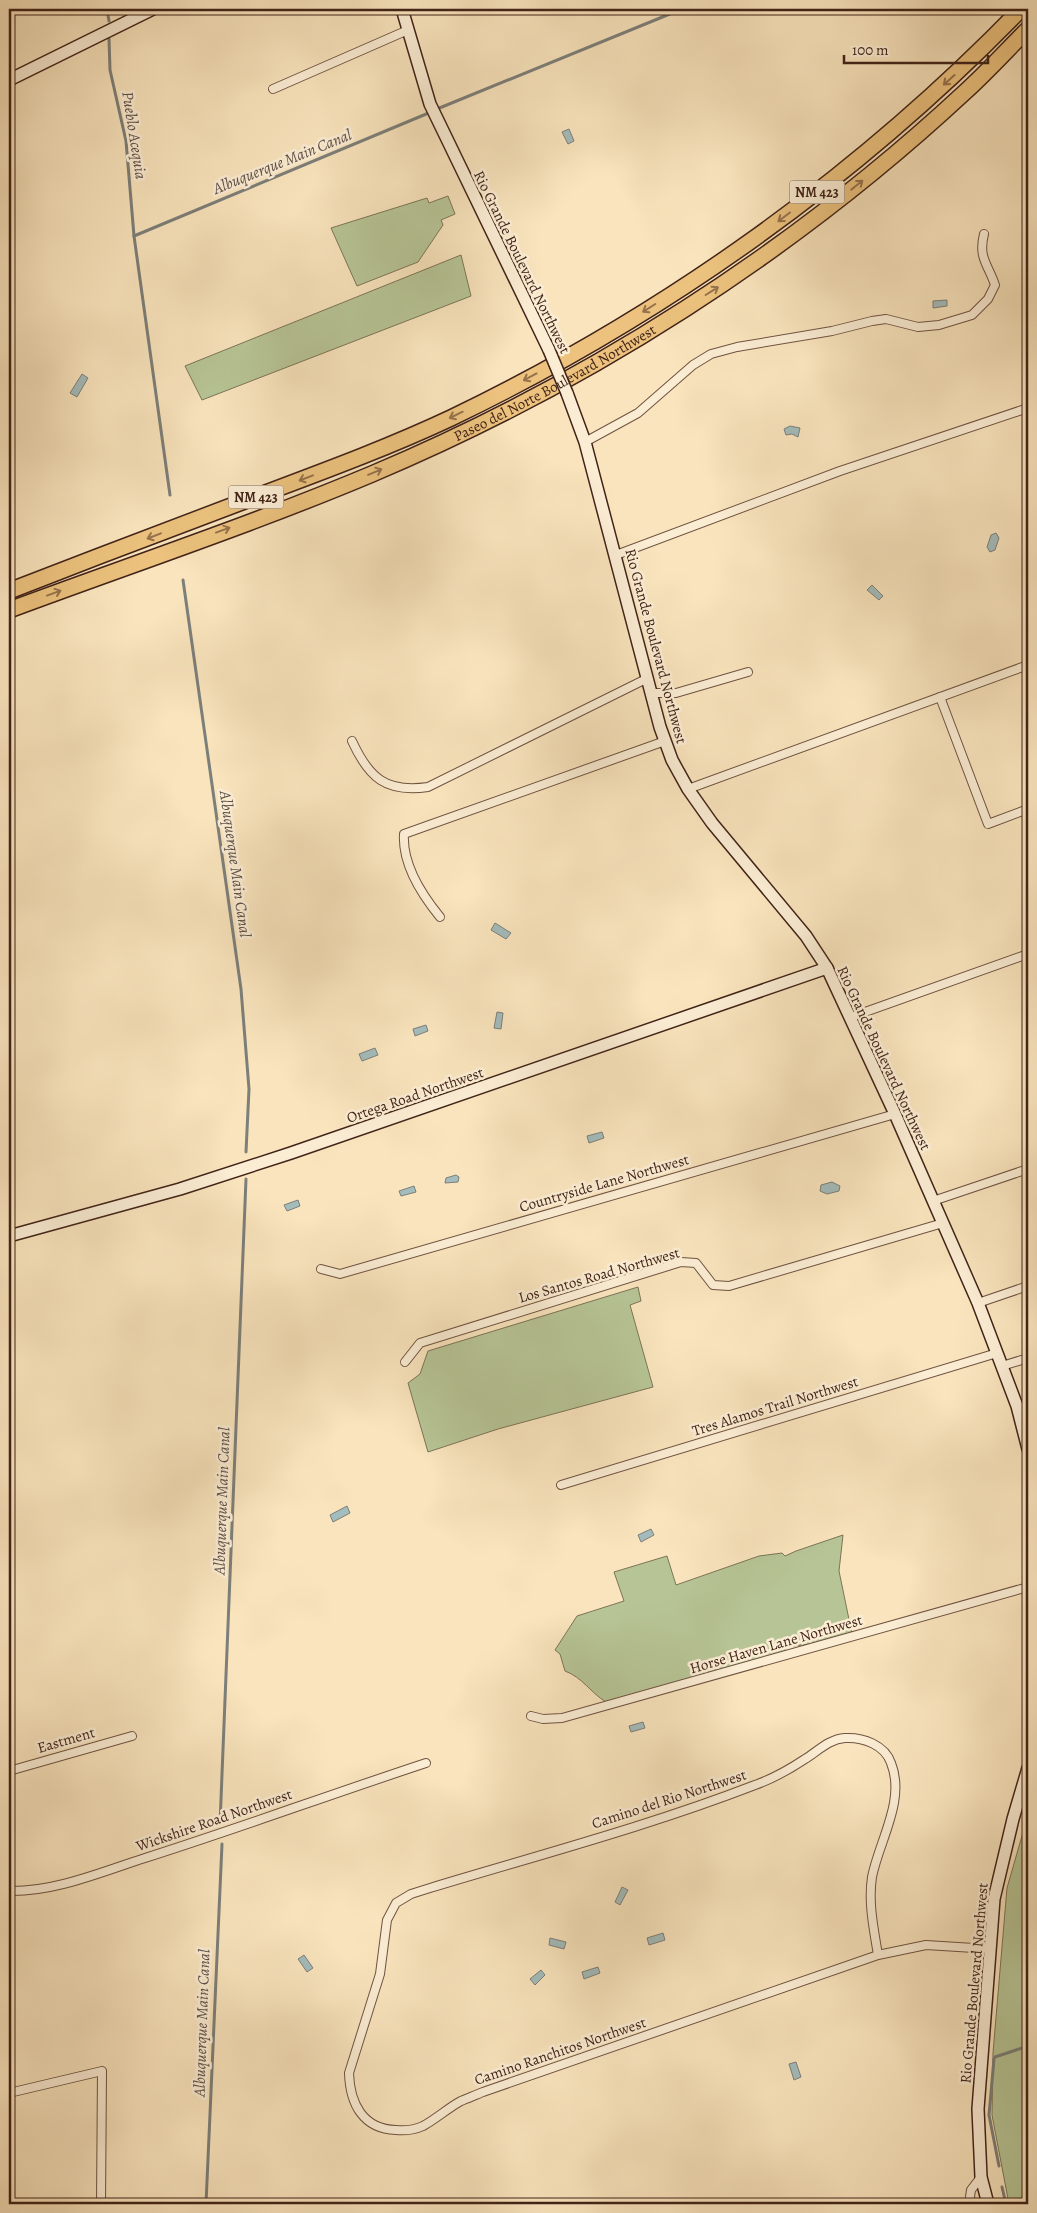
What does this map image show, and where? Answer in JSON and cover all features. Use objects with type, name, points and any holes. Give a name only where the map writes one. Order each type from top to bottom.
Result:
[{"type":"highway","name":"Paseo del Norte Boulevard Northwest","points":[[9,590],[359,457],[448,419],[589,345],[732,257],[868,153],[971,61],[1021,9]]},
{"type":"highway","name":"Paseo del Norte Boulevard Northwest","points":[[9,610],[372,474],[494,416],[596,363],[720,286],[856,187],[966,92],[1028,28]]},
{"type":"street","points":[[9,80],[153,9]]},
{"type":"street","name":"Rio Grande Boulevard Northwest","points":[[402,9],[424,91],[549,350],[585,442],[652,693],[672,760],[688,789],[712,823],[806,936],[827,968],[895,1114],[978,1303],[1017,1406],[1028,1449]]},
{"type":"street","points":[[273,89],[408,30]]},
{"type":"street","points":[[585,442],[638,412],[693,365],[711,354],[737,347],[832,331],[872,321],[886,320],[928,328],[972,315],[988,299],[995,285],[984,265],[980,248],[984,234]]},
{"type":"street","points":[[616,555],[840,471],[1028,408]]},
{"type":"street","points":[[688,789],[1028,665]]},
{"type":"street","points":[[652,693],[676,692],[748,672]]},
{"type":"street","points":[[352,741],[362,762],[376,778],[389,785],[406,790],[428,787],[648,678]]},
{"type":"street","points":[[940,697],[988,824],[1028,809]]},
{"type":"street","points":[[440,917],[427,902],[410,869],[404,843],[404,834],[665,740]]},
{"type":"street","points":[[851,1017],[1028,954]]},
{"type":"street","name":"Ortega Road Northwest","points":[[9,1236],[180,1189],[292,1153],[827,968]]},
{"type":"street","name":"Countryside Lane Northwest","points":[[321,1269],[340,1274],[895,1114]]},
{"type":"street","points":[[933,1201],[1028,1169]]},
{"type":"street","name":"Los Santos Road Northwest","points":[[405,1362],[420,1343],[681,1262],[696,1263],[713,1285],[728,1286],[943,1223]]},
{"type":"street","points":[[978,1303],[1028,1286]]},
{"type":"street","name":"Tres Alamos Trail Northwest","points":[[561,1485],[997,1354]]},
{"type":"street","points":[[1002,1366],[1028,1358]]},
{"type":"street","name":"Horse Haven Lane Northwest","points":[[531,1716],[543,1719],[562,1718],[1028,1587]]},
{"type":"street","name":"Eastment","points":[[9,1771],[132,1736]]},
{"type":"street","name":"Camino del Rio Northwest","points":[[396,1903],[412,1894],[430,1888],[699,1807],[766,1781],[827,1744],[843,1738],[859,1738],[880,1747],[891,1761],[896,1780],[895,1797],[872,1877],[870,1905],[878,1956]]},
{"type":"street","name":"Wickshire Road Northwest","points":[[9,1891],[27,1891],[71,1882],[226,1833],[298,1806],[426,1763]]},
{"type":"street","name":"Rio Grande Boulevard Northwest","points":[[988,2204],[981,2177],[978,2108],[994,1899],[1013,1819],[1028,1768]]},
{"type":"street","name":"Camino Ranchitos Northwest","points":[[396,1903],[387,1920],[380,1974],[349,2073],[349,2090],[362,2118],[388,2130],[406,2131],[422,2126],[461,2101],[486,2091],[878,1956],[926,1945],[990,1949]]},
{"type":"street","points":[[9,2093],[102,2071],[101,2204]]},
{"type":"street","points":[[969,2204],[971,2190],[981,2177]]},
{"type":"green space","points":[[448,196],[455,214],[441,220],[443,225],[418,262],[357,286],[331,228],[427,198],[429,203]]},
{"type":"green space","points":[[461,255],[471,296],[202,400],[185,366]]},
{"type":"green space","points":[[638,1287],[641,1301],[630,1305],[653,1387],[498,1429],[428,1452],[408,1383],[420,1374],[428,1351]]},
{"type":"green space","points":[[843,1535],[839,1571],[852,1634],[811,1644],[785,1647],[785,1654],[606,1702],[576,1677],[565,1671],[560,1654],[555,1650],[577,1616],[624,1601],[614,1572],[667,1556],[676,1585],[759,1556],[782,1553],[785,1556]]},
{"type":"green space","points":[[1028,1815],[1028,2204],[1009,2204],[992,2115],[993,2053],[1007,1888]]},
{"type":"water","points":[[569,129],[574,141],[568,144],[562,132]]},
{"type":"water","points":[[947,300],[947,306],[933,308],[933,301]]},
{"type":"water","points":[[82,374],[88,378],[77,397],[70,393]]},
{"type":"water","points":[[790,426],[800,428],[798,437],[792,434],[786,435],[784,429]]},
{"type":"water","points":[[996,533],[999,538],[995,550],[990,552],[987,547],[991,535]]},
{"type":"water","points":[[872,585],[883,596],[879,600],[867,590]]},
{"type":"water","points":[[495,923],[511,933],[506,939],[491,930]]},
{"type":"water","points":[[497,1012],[503,1013],[501,1029],[494,1028]]},
{"type":"water","points":[[426,1025],[428,1031],[415,1036],[413,1029]]},
{"type":"water","points":[[375,1048],[378,1055],[362,1061],[359,1054]]},
{"type":"water","points":[[602,1132],[604,1138],[589,1143],[587,1136]]},
{"type":"water","points":[[456,1175],[459,1177],[458,1182],[445,1183],[446,1178]]},
{"type":"water","points":[[832,1182],[840,1186],[839,1191],[827,1194],[820,1191],[821,1185]]},
{"type":"water","points":[[414,1186],[416,1192],[401,1196],[399,1191]]},
{"type":"water","points":[[298,1200],[300,1206],[287,1211],[284,1205]]},
{"type":"water","points":[[347,1506],[350,1513],[333,1522],[330,1515]]},
{"type":"water","points":[[651,1529],[654,1535],[641,1542],[638,1535]]},
{"type":"water","points":[[643,1722],[645,1728],[631,1732],[629,1726]]},
{"type":"water","points":[[622,1887],[628,1890],[620,1905],[615,1902]]},
{"type":"water","points":[[663,1933],[665,1940],[649,1945],[647,1938]]},
{"type":"water","points":[[550,1938],[566,1942],[564,1949],[549,1945]]},
{"type":"water","points":[[304,1955],[313,1968],[307,1972],[298,1959]]},
{"type":"water","points":[[598,1967],[600,1973],[584,1979],[582,1972]]},
{"type":"water","points":[[541,1970],[545,1975],[535,1985],[530,1979]]},
{"type":"water","points":[[796,2062],[801,2077],[794,2080],[789,2064]]},
{"type":"waterway","name":"Pueblo Acequia","points":[[107,9],[109,21]]},
{"type":"waterway","name":"Albuquerque Main Canal","points":[[437,109],[682,9]]},
{"type":"waterway","name":"Albuquerque Main Canal","points":[[109,39],[110,70],[126,141],[134,236],[170,495]]},
{"type":"waterway","name":"Albuquerque Main Canal","points":[[134,236],[431,112]]},
{"type":"waterway","name":"Albuquerque Main Canal","points":[[183,580],[241,989],[249,1089],[246,1152]]},
{"type":"waterway","name":"Albuquerque Main Canal","points":[[220,1824],[246,1179]]},
{"type":"waterway","name":"Albuquerque Main Canal","points":[[206,2204],[222,1844]]},
{"type":"waterway","points":[[999,2166],[989,2115],[994,2059],[995,2057],[1028,2046]]},
{"type":"waterway","points":[[1002,2187],[1006,2204]]}]
